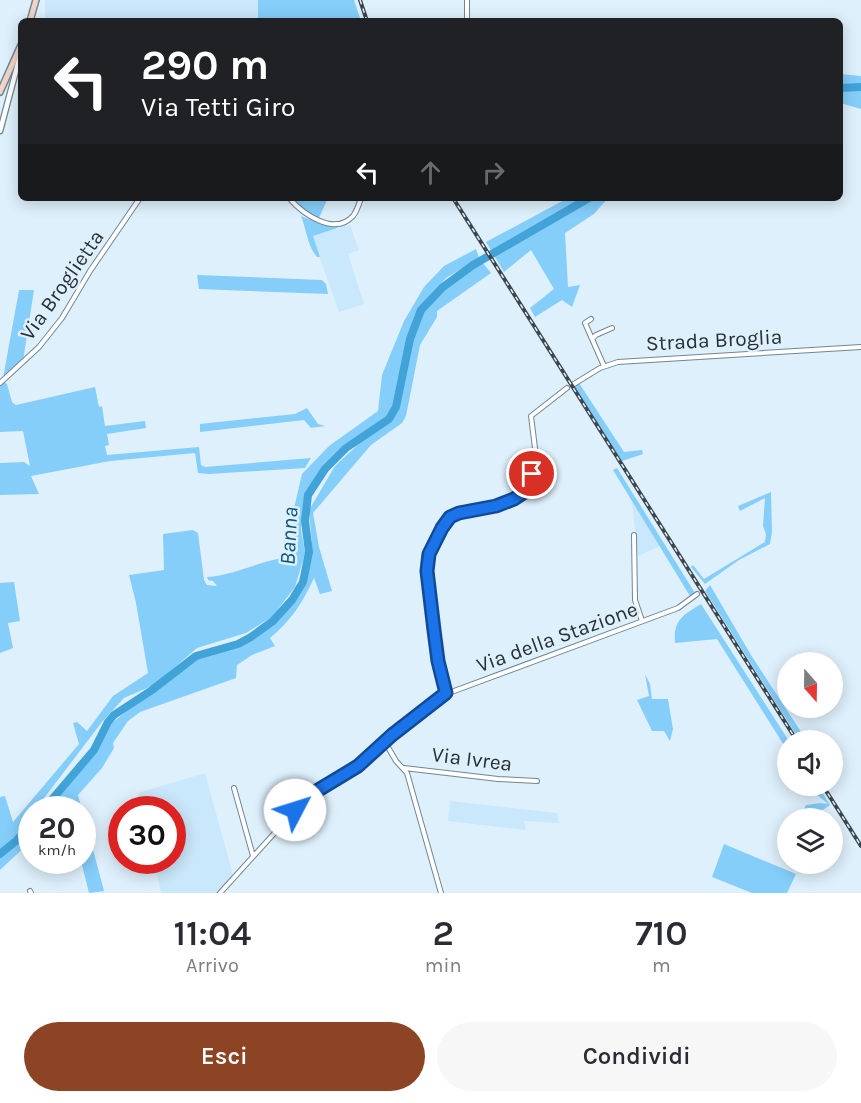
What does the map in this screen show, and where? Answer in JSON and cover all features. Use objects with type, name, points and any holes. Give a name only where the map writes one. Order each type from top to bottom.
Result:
[{"type":"main road","points":[[31,18],[36,0]]},
{"type":"main road","points":[[1,91],[18,52]]},
{"type":"street","points":[[467,0],[467,18]]},
{"type":"street","points":[[0,131],[18,63]]},
{"type":"street","points":[[1,91],[10,96]]},
{"type":"street","name":"Via Broglietta","points":[[0,383],[35,352],[62,318],[90,271],[138,201]]},
{"type":"street","points":[[292,201],[314,219],[340,223],[352,216],[360,201]]},
{"type":"street","points":[[591,319],[585,322],[604,366]]},
{"type":"street","points":[[593,338],[612,328]]},
{"type":"street","name":"Strada Broglia","points":[[574,384],[604,366],[618,362],[861,347]]},
{"type":"street","points":[[446,693],[437,653],[432,614],[426,563],[429,554],[450,517],[496,506],[523,493],[530,480],[536,456],[531,416],[567,388]]},
{"type":"street","points":[[634,535],[635,600],[642,621]]},
{"type":"street","name":"Via della Stazione","points":[[220,893],[308,798],[358,766],[446,693],[678,608],[697,594]]},
{"type":"street","points":[[385,742],[396,761],[407,773],[441,893]]},
{"type":"street","name":"Via Ivrea","points":[[403,768],[537,781]]},
{"type":"street","points":[[234,788],[253,856]]},
{"type":"shaded area","points":[[45,0],[354,0],[360,18],[45,18]]},
{"type":"shaded area","points":[[258,0],[354,0],[360,18],[258,18]]},
{"type":"shaded area","points":[[843,74],[861,76],[861,109],[843,104]]},
{"type":"shaded area","points":[[296,201],[327,201],[319,218],[307,214]]},
{"type":"shaded area","points":[[562,201],[605,201],[594,214],[565,233],[568,287],[580,285],[572,307],[562,300],[535,317],[530,308],[554,289],[531,250],[504,272],[486,242]]},
{"type":"shaded area","points":[[301,216],[321,224],[336,224],[337,228],[313,236],[320,257],[317,257],[311,248]]},
{"type":"shaded area","points":[[346,224],[350,225],[359,250],[348,254],[364,304],[339,312],[312,236]]},
{"type":"shaded area","points":[[476,249],[479,258],[446,278],[420,308],[408,336],[394,404],[388,416],[345,444],[323,466],[305,494],[301,529],[305,553],[295,587],[272,617],[246,633],[197,648],[154,685],[124,698],[102,722],[46,796],[35,796],[79,744],[73,723],[77,722],[87,731],[113,696],[148,673],[129,575],[164,570],[163,534],[193,530],[198,533],[204,580],[207,585],[217,586],[207,577],[290,557],[289,530],[302,474],[329,446],[378,411],[382,375],[404,321],[424,287],[444,266]]},
{"type":"shaded area","points":[[482,262],[491,273],[437,311],[437,317],[420,345],[406,416],[402,423],[371,445],[313,513],[319,547],[332,591],[320,594],[314,578],[296,611],[270,638],[275,646],[252,655],[237,665],[236,678],[140,712],[128,721],[113,743],[114,748],[102,768],[78,796],[57,796],[96,749],[112,723],[186,666],[207,654],[255,639],[294,603],[304,584],[311,555],[309,510],[335,466],[363,440],[391,421],[398,407],[412,341],[422,314],[443,289]]},
{"type":"shaded area","points":[[197,275],[322,280],[326,284],[328,294],[199,289]]},
{"type":"shaded area","points":[[19,290],[34,290],[23,361],[3,378]]},
{"type":"shaded area","points":[[4,382],[7,384],[12,402],[16,405],[95,387],[99,407],[102,406],[105,426],[145,421],[146,428],[107,434],[109,445],[105,446],[107,455],[199,447],[201,465],[205,467],[311,458],[305,468],[209,474],[198,473],[195,453],[110,461],[31,476],[39,494],[0,495],[0,463],[24,462],[30,466],[23,431],[0,432],[0,386]]},
{"type":"shaded area","points":[[579,383],[624,452],[642,450],[643,454],[622,461],[574,386]]},
{"type":"shaded area","points":[[307,408],[318,424],[325,426],[311,428],[304,420],[200,432],[200,424],[295,414]]},
{"type":"shaded area","points":[[617,468],[695,593],[690,596],[613,470]]},
{"type":"shaded area","points":[[771,492],[770,544],[739,560],[705,584],[691,567],[693,565],[704,579],[765,542],[766,534],[763,526],[765,498],[740,511],[738,506]]},
{"type":"shaded area","points":[[632,503],[660,546],[638,556]]},
{"type":"shaded area","points":[[14,582],[20,621],[8,623],[13,648],[0,653],[0,583]]},
{"type":"shaded area","points":[[710,585],[777,695],[777,705],[705,591]]},
{"type":"shaded area","points":[[701,604],[782,730],[777,730],[777,734],[717,639],[675,643],[678,623]]},
{"type":"shaded area","points":[[645,674],[650,684],[652,699],[668,699],[673,729],[670,741],[664,731],[652,731],[637,700],[649,696]]},
{"type":"shaded area","points":[[785,718],[792,718],[800,730],[793,730]]},
{"type":"shaded area","points":[[205,773],[233,875],[217,893],[161,893],[157,874],[186,874],[186,796],[139,796],[138,793]]},
{"type":"shaded area","points":[[5,796],[13,822],[18,816],[18,832],[0,850],[0,797]]},
{"type":"shaded area","points":[[818,796],[824,796],[830,805],[826,808],[804,808],[806,805],[828,804]]},
{"type":"shaded area","points":[[450,801],[557,813],[559,823],[524,821],[526,830],[448,821]]},
{"type":"shaded area","points":[[18,840],[18,853],[0,870],[0,857]]},
{"type":"shaded area","points":[[724,844],[777,866],[777,874],[796,874],[787,893],[752,893],[712,877]]},
{"type":"shaded area","points":[[96,861],[104,891],[89,893],[84,874],[96,874]]},
{"type":"waterway","name":"Banna","points":[[843,88],[861,87]]},
{"type":"waterway","name":"Banna","points":[[55,796],[94,750],[114,715],[152,690],[196,656],[238,644],[251,637],[273,621],[292,600],[303,582],[309,552],[305,521],[308,495],[325,469],[346,448],[389,419],[396,407],[410,339],[421,310],[443,287],[473,265],[584,201]]},
{"type":"waterway","name":"Banna","points":[[0,854],[18,839]]},
{"type":"railway","points":[[360,0],[366,18]]},
{"type":"railway","points":[[455,201],[790,730]]},
{"type":"railway","points":[[829,796],[861,846]]},
{"type":"route","points":[[295,810],[315,792],[358,766],[392,735],[444,696],[446,690],[438,661],[426,563],[429,554],[450,517],[496,506],[514,499],[523,493],[532,474]]}]
